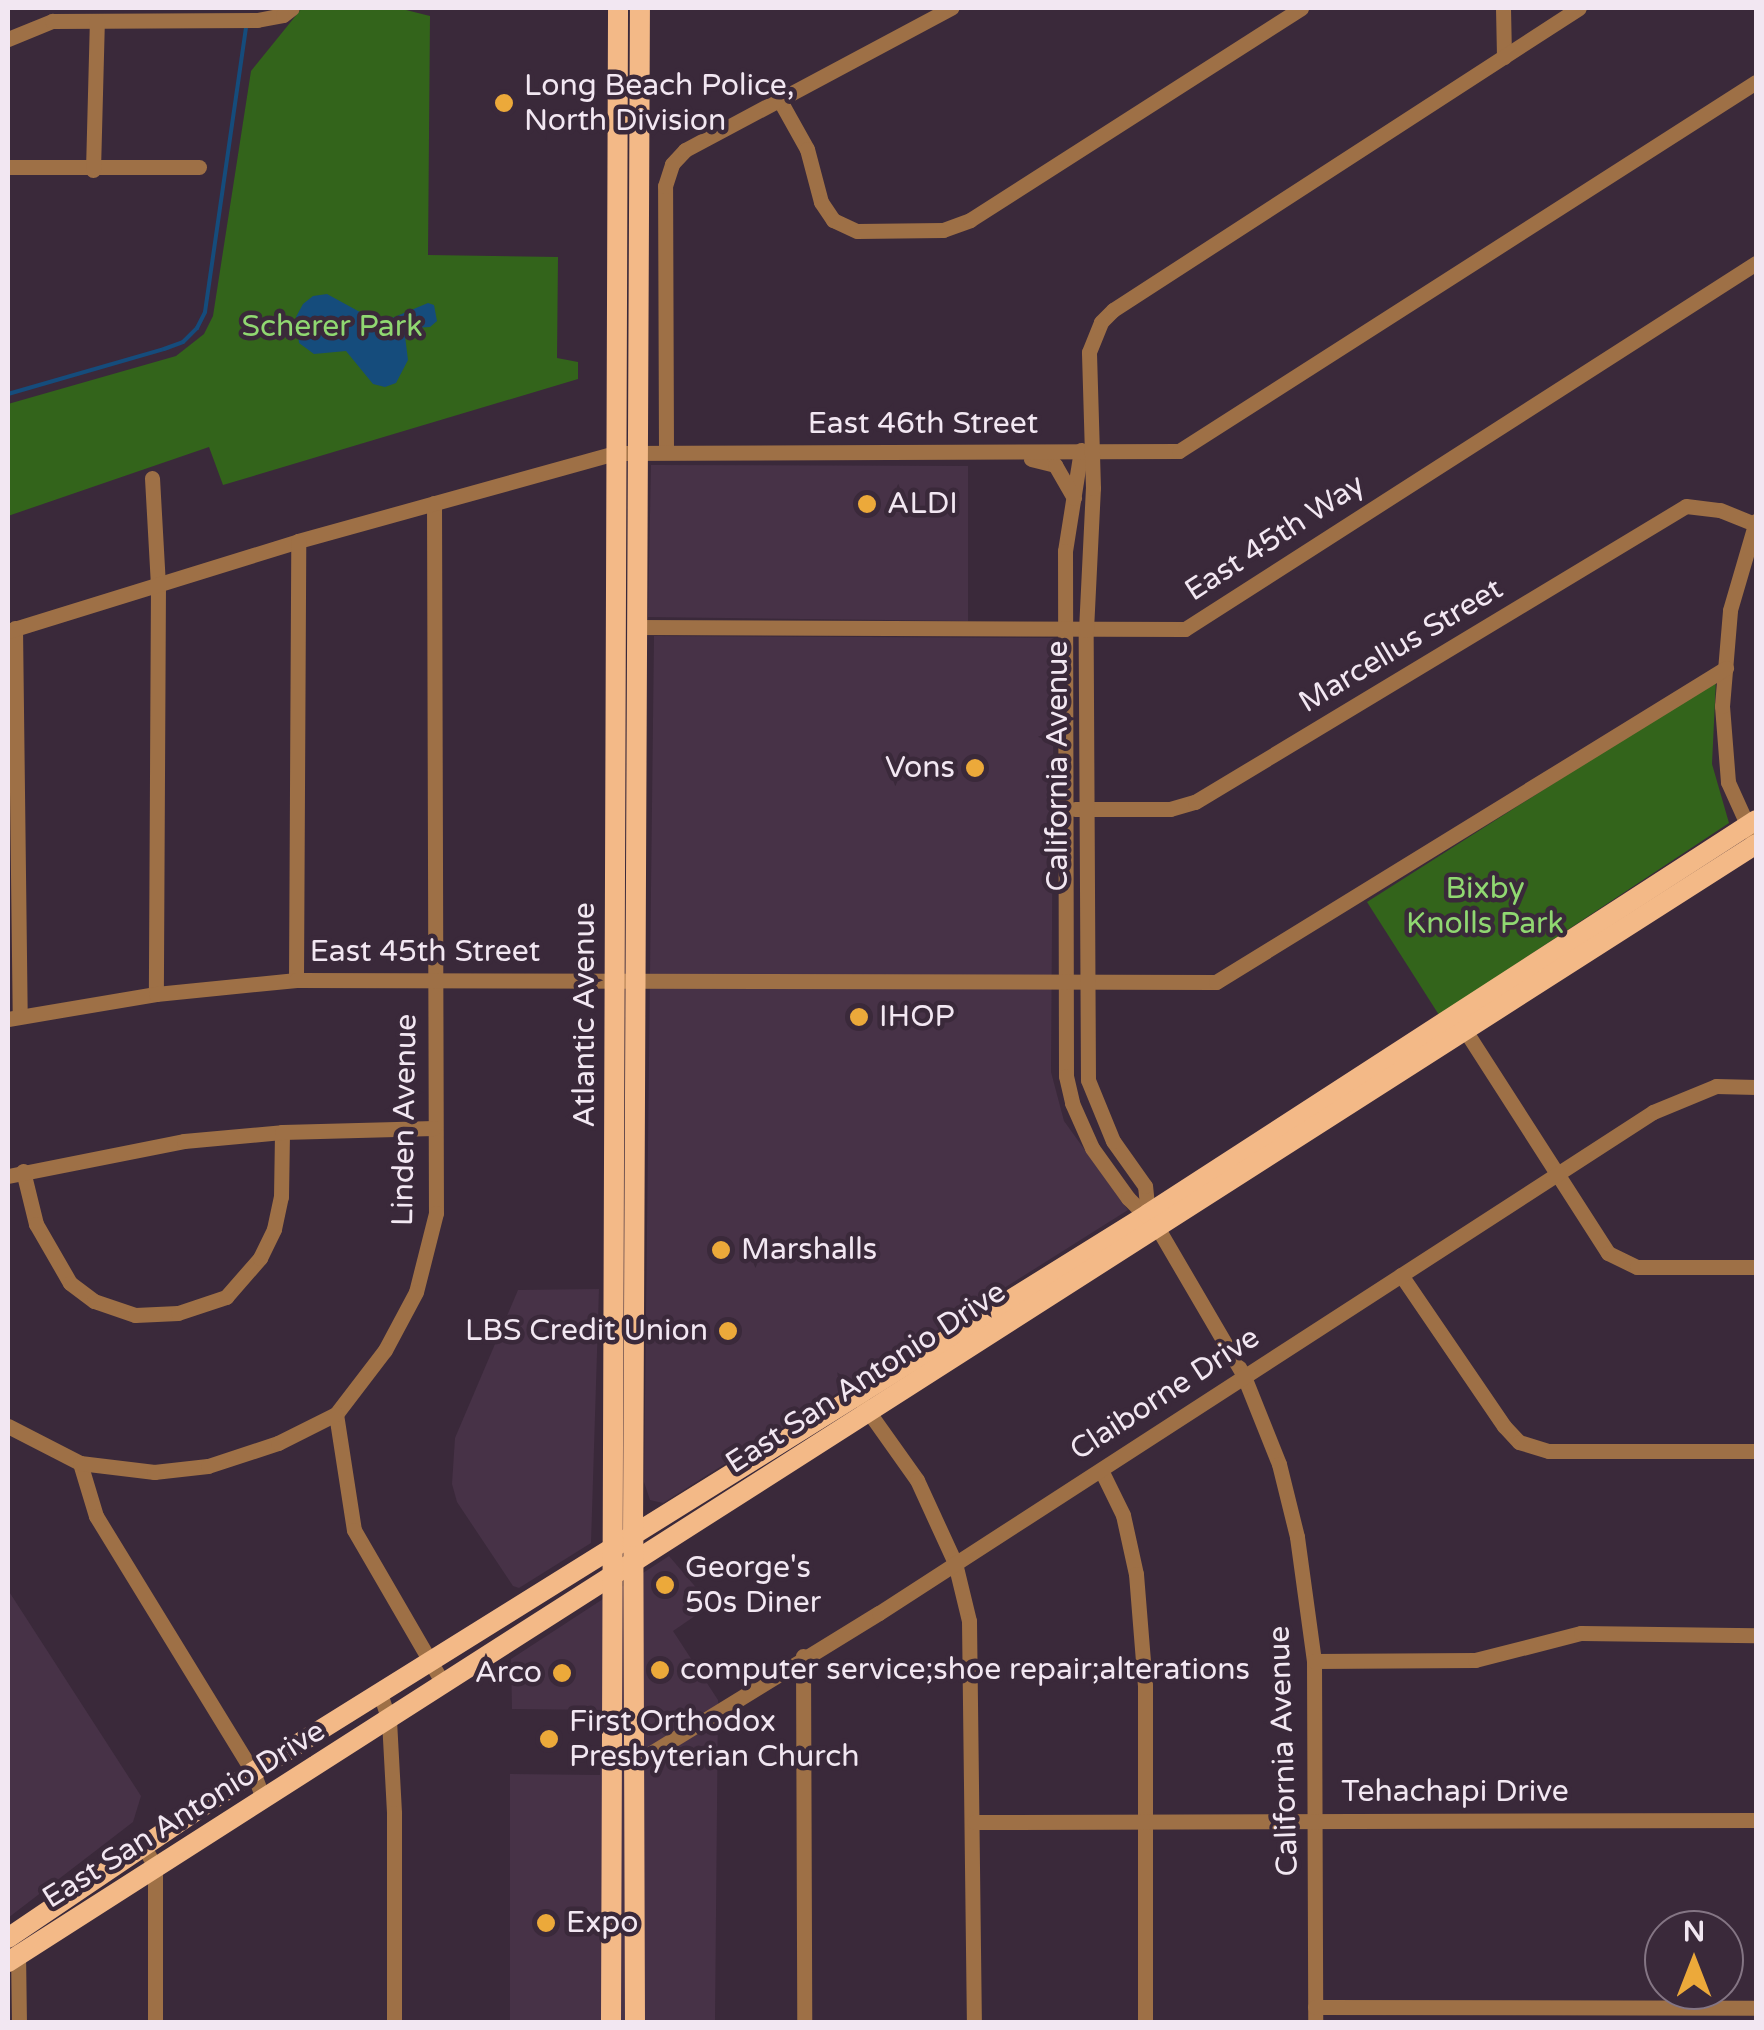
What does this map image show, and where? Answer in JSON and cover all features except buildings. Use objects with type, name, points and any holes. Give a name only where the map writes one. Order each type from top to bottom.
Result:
[{"type":"main road","name":"Atlantic Avenue","points":[[618,8],[627,452],[625,980],[635,2022]]},
{"type":"main road","name":"Atlantic Avenue","points":[[612,2022],[610,1549],[636,627],[627,452],[640,8]]},
{"type":"main road","name":"East San Antonio Drive","points":[[13,1947],[155,1867],[612,1580],[869,1413],[1153,1220],[1754,833]]},
{"type":"main road","name":"East San Antonio Drive","points":[[13,1947],[143,1845],[252,1772],[633,1538],[857,1393],[1153,1220]]},
{"type":"street","points":[[8,39],[52,21],[257,20],[284,15],[292,8]]},
{"type":"street","points":[[666,451],[669,170],[685,150],[951,8]]},
{"type":"street","points":[[779,99],[807,149],[821,202],[833,220],[857,231],[943,230],[970,220],[1301,8]]},
{"type":"street","points":[[1503,8],[1504,58]]},
{"type":"street","points":[[1504,58],[1579,8]]},
{"type":"street","points":[[93,170],[97,21]]},
{"type":"street","name":"California Avenue","points":[[1315,2015],[1314,1661],[1297,1537],[1278,1464],[1244,1374],[1153,1220],[1145,1186],[1112,1141],[1093,1102],[1086,1059],[1089,352],[1101,322],[1113,310],[1504,58]]},
{"type":"street","name":"East 46th Street","points":[[11,630],[298,541],[627,452],[1170,452],[1194,444],[1756,82]]},
{"type":"street","points":[[8,167],[200,167]]},
{"type":"street","name":"East 45th Way","points":[[636,627],[1185,629],[1756,263]]},
{"type":"street","name":"California Avenue","points":[[1086,450],[1065,552],[1065,1060],[1072,1103],[1092,1148],[1128,1198],[1153,1220]]},
{"type":"street","points":[[1009,452],[1018,458],[1055,465],[1074,498]]},
{"type":"street","points":[[152,478],[158,584],[156,994]]},
{"type":"street","name":"Linden Avenue","points":[[336,1414],[385,1350],[416,1292],[436,1212],[434,503]]},
{"type":"street","name":"Marcellus Street","points":[[1066,809],[1170,809],[1195,802],[1686,506],[1720,510],[1756,522]]},
{"type":"street","points":[[1754,833],[1728,782],[1722,706],[1730,610],[1756,522]]},
{"type":"street","points":[[296,980],[298,541]]},
{"type":"street","points":[[11,630],[14,1018]]},
{"type":"street","name":"East 45th Street","points":[[14,1018],[156,994],[296,980],[1216,982],[1726,668]]},
{"type":"street","points":[[1461,1024],[1608,1253],[1637,1267],[1756,1266]]},
{"type":"street","name":"Claiborne Drive","points":[[634,1766],[956,1563],[1555,1174],[1685,1096],[1716,1086],[1756,1087]]},
{"type":"street","points":[[282,1132],[280,1197],[274,1229],[260,1258],[226,1297],[178,1314],[135,1315],[94,1302],[70,1282],[36,1224],[15,1174],[134,1148],[282,1132],[434,1128]]},
{"type":"street","points":[[1401,1276],[1519,1442],[1548,1452],[1756,1451]]},
{"type":"street","points":[[857,1393],[917,1480],[956,1563],[972,1648],[974,2022]]},
{"type":"street","points":[[8,1426],[80,1463],[154,1472],[208,1466],[278,1444],[336,1414],[354,1530],[444,1684]]},
{"type":"street","points":[[80,1463],[96,1516],[252,1772],[264,1800]]},
{"type":"street","points":[[1100,1470],[1123,1516],[1136,1574],[1145,1685],[1145,2022]]},
{"type":"street","points":[[1314,1661],[1475,1660],[1581,1633],[1756,1635]]},
{"type":"street","points":[[803,1656],[804,2022]]},
{"type":"street","points":[[380,1693],[388,1720],[394,1814],[394,2022]]},
{"type":"street","points":[[610,1765],[634,1766]]},
{"type":"street","name":"Tehachapi Drive","points":[[974,1822],[1756,1820]]},
{"type":"street","points":[[143,1845],[155,1867],[155,2022]]},
{"type":"street","points":[[13,1947],[18,2022]]},
{"type":"street","points":[[1315,2015],[1756,2008]]},
{"type":"shaded area","points":[[651,465],[968,466],[968,621],[648,617]]},
{"type":"shaded area","points":[[654,636],[1054,638],[1051,1072],[1064,1121],[1128,1210],[663,1503],[650,1500],[644,1482]]},
{"type":"shaded area","points":[[599,1289],[591,1543],[519,1588],[513,1586],[457,1502],[452,1484],[455,1438],[518,1290]]},
{"type":"shaded area","points":[[669,1556],[711,1605],[673,1631],[718,1700],[715,2022],[510,2022],[510,1774],[600,1775],[604,1710],[512,1709],[511,1659]]},
{"type":"shaded area","points":[[8,1590],[141,1796],[133,1822],[8,1918]]},
{"type":"green space","name":"Scherer Park","points":[[302,8],[398,8],[430,16],[428,255],[558,257],[557,358],[578,362],[578,379],[223,485],[209,447],[8,516],[8,404],[176,356],[204,334],[213,316],[251,71]]},
{"type":"green space","name":"Bixby Knolls Park","points":[[1716,680],[1712,764],[1729,823],[1439,1015],[1367,902]]},
{"type":"water","points":[[327,294],[380,323],[428,303],[434,305],[437,321],[430,327],[413,328],[405,336],[408,360],[396,383],[385,387],[373,384],[346,351],[314,354],[299,343],[296,317],[303,304],[313,296]]},
{"type":"waterway","points":[[8,394],[164,349],[183,342],[197,328],[205,312],[246,27]]},
{"type":"place","name":"Long Beach Police, North Division","points":[[504,103]]},
{"type":"place","name":"ALDI","points":[[867,504]]},
{"type":"place","name":"Vons","points":[[975,768]]},
{"type":"place","name":"IHOP","points":[[859,1017]]},
{"type":"place","name":"Marshalls","points":[[721,1250]]},
{"type":"place","name":"LBS Credit Union","points":[[728,1331]]},
{"type":"place","name":"George's 50s Diner","points":[[665,1585]]},
{"type":"place","name":"computer service;shoe repair;alterations","points":[[660,1670]]},
{"type":"place","name":"Arco","points":[[562,1673]]},
{"type":"place","name":"First Orthodox Presbyterian Church","points":[[549,1739]]},
{"type":"place","name":"Expo","points":[[546,1923]]}]
